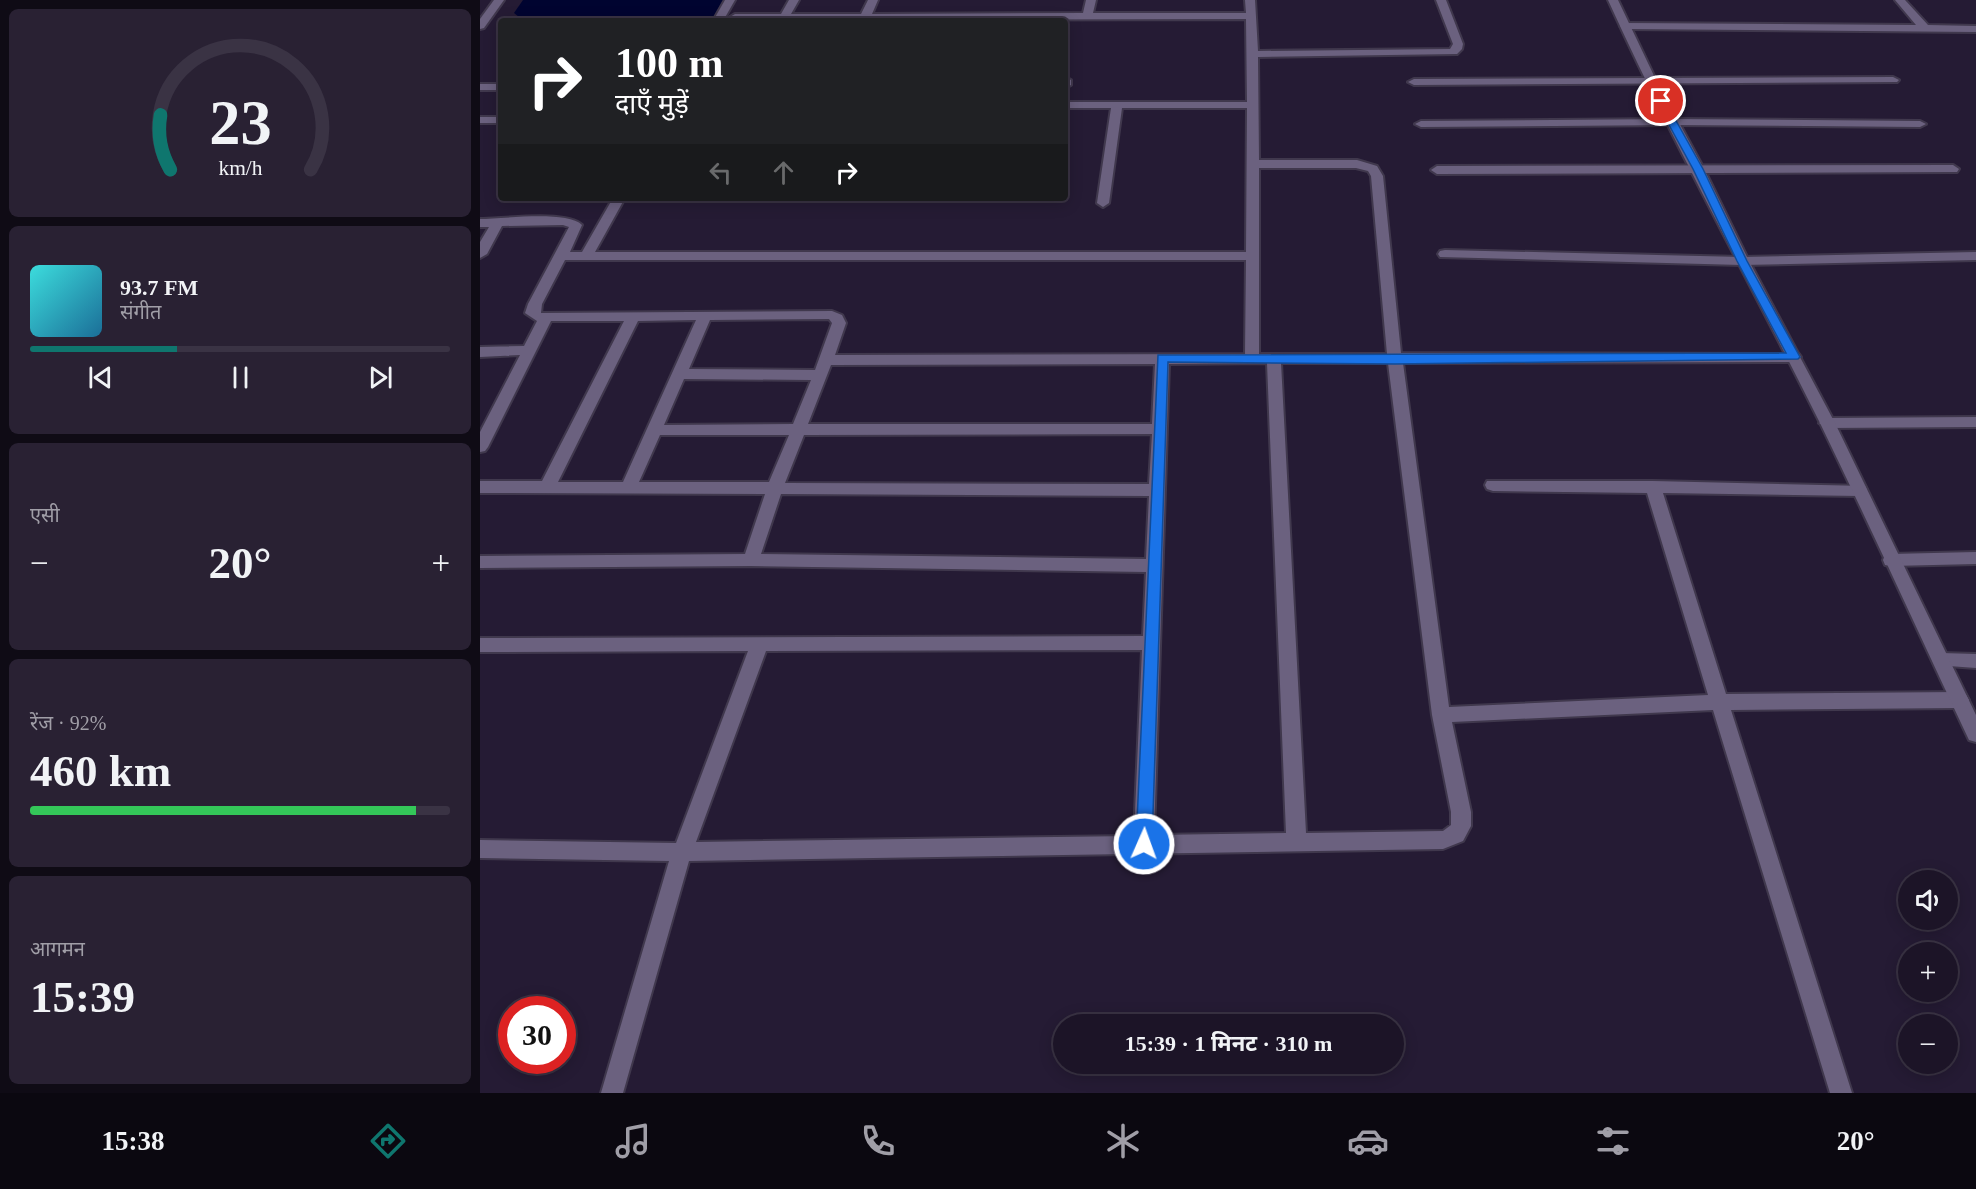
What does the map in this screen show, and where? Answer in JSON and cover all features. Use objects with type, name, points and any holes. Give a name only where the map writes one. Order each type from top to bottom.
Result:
[{"type":"street","points":[[480,26],[499,0]]},
{"type":"street","points":[[720,18],[730,0]]},
{"type":"street","points":[[784,17],[794,0]]},
{"type":"street","points":[[865,17],[873,0]]},
{"type":"street","points":[[1087,16],[1091,0]]},
{"type":"street","points":[[1250,0],[1253,54],[1252,357]]},
{"type":"street","points":[[1253,54],[1453,52],[1457,49],[1458,44],[1441,0]]},
{"type":"street","points":[[1613,0],[1650,80],[1698,169],[1742,261],[1827,423],[1976,734]]},
{"type":"street","points":[[1900,0],[1926,29]]},
{"type":"street","points":[[735,17],[865,17],[937,12],[1015,12],[1087,16],[1251,16]]},
{"type":"street","points":[[1625,26],[1976,29]]},
{"type":"street","points":[[1414,82],[1893,80]]},
{"type":"street","points":[[480,87],[498,87]]},
{"type":"street","points":[[1068,105],[1253,105]]},
{"type":"street","points":[[1104,203],[1117,105]]},
{"type":"street","points":[[480,120],[498,120]]},
{"type":"street","points":[[1421,123],[1920,124]]},
{"type":"street","points":[[480,849],[682,852],[1443,840],[1456,835],[1461,826],[1461,812],[1441,715],[1395,360],[1377,176],[1373,169],[1357,164],[1253,164]]},
{"type":"street","points":[[1437,170],[1953,170]]},
{"type":"street","points":[[586,256],[617,201]]},
{"type":"street","points":[[480,223],[564,221],[576,225],[535,304],[532,313],[538,317],[832,315],[837,318],[839,323],[796,430],[752,560]]},
{"type":"street","points":[[480,254],[497,223]]},
{"type":"street","points":[[1445,254],[1742,261],[1976,256]]},
{"type":"street","points":[[561,256],[1252,256]]},
{"type":"street","points":[[548,486],[633,316]]},
{"type":"street","points":[[629,487],[705,316]]},
{"type":"street","points":[[480,447],[546,317]]},
{"type":"street","points":[[480,352],[530,350]]},
{"type":"street","points":[[679,374],[823,367],[1162,358],[1274,357],[1395,360],[1794,357]]},
{"type":"street","points":[[1274,357],[1296,842]]},
{"type":"street","points":[[1144,844],[1162,358]]},
{"type":"street","points":[[1827,423],[1976,422]]},
{"type":"street","points":[[655,430],[1159,429]]},
{"type":"street","points":[[1493,485],[1859,490]]},
{"type":"street","points":[[480,487],[1157,490]]},
{"type":"street","points":[[1653,487],[1841,1093]]},
{"type":"street","points":[[1891,560],[1976,558]]},
{"type":"street","points":[[480,562],[752,560],[1154,566]]},
{"type":"street","points":[[612,1093],[682,852],[760,643]]},
{"type":"street","points":[[480,645],[1152,643]]},
{"type":"street","points":[[1941,660],[1976,661]]},
{"type":"street","points":[[1441,715],[1720,702],[1960,700]]},
{"type":"water","points":[[523,0],[730,0],[720,18],[520,18],[514,13]]},
{"type":"route","points":[[1144,844],[1162,358],[1274,357],[1395,360],[1794,357],[1742,261],[1698,169],[1661,101]]}]
